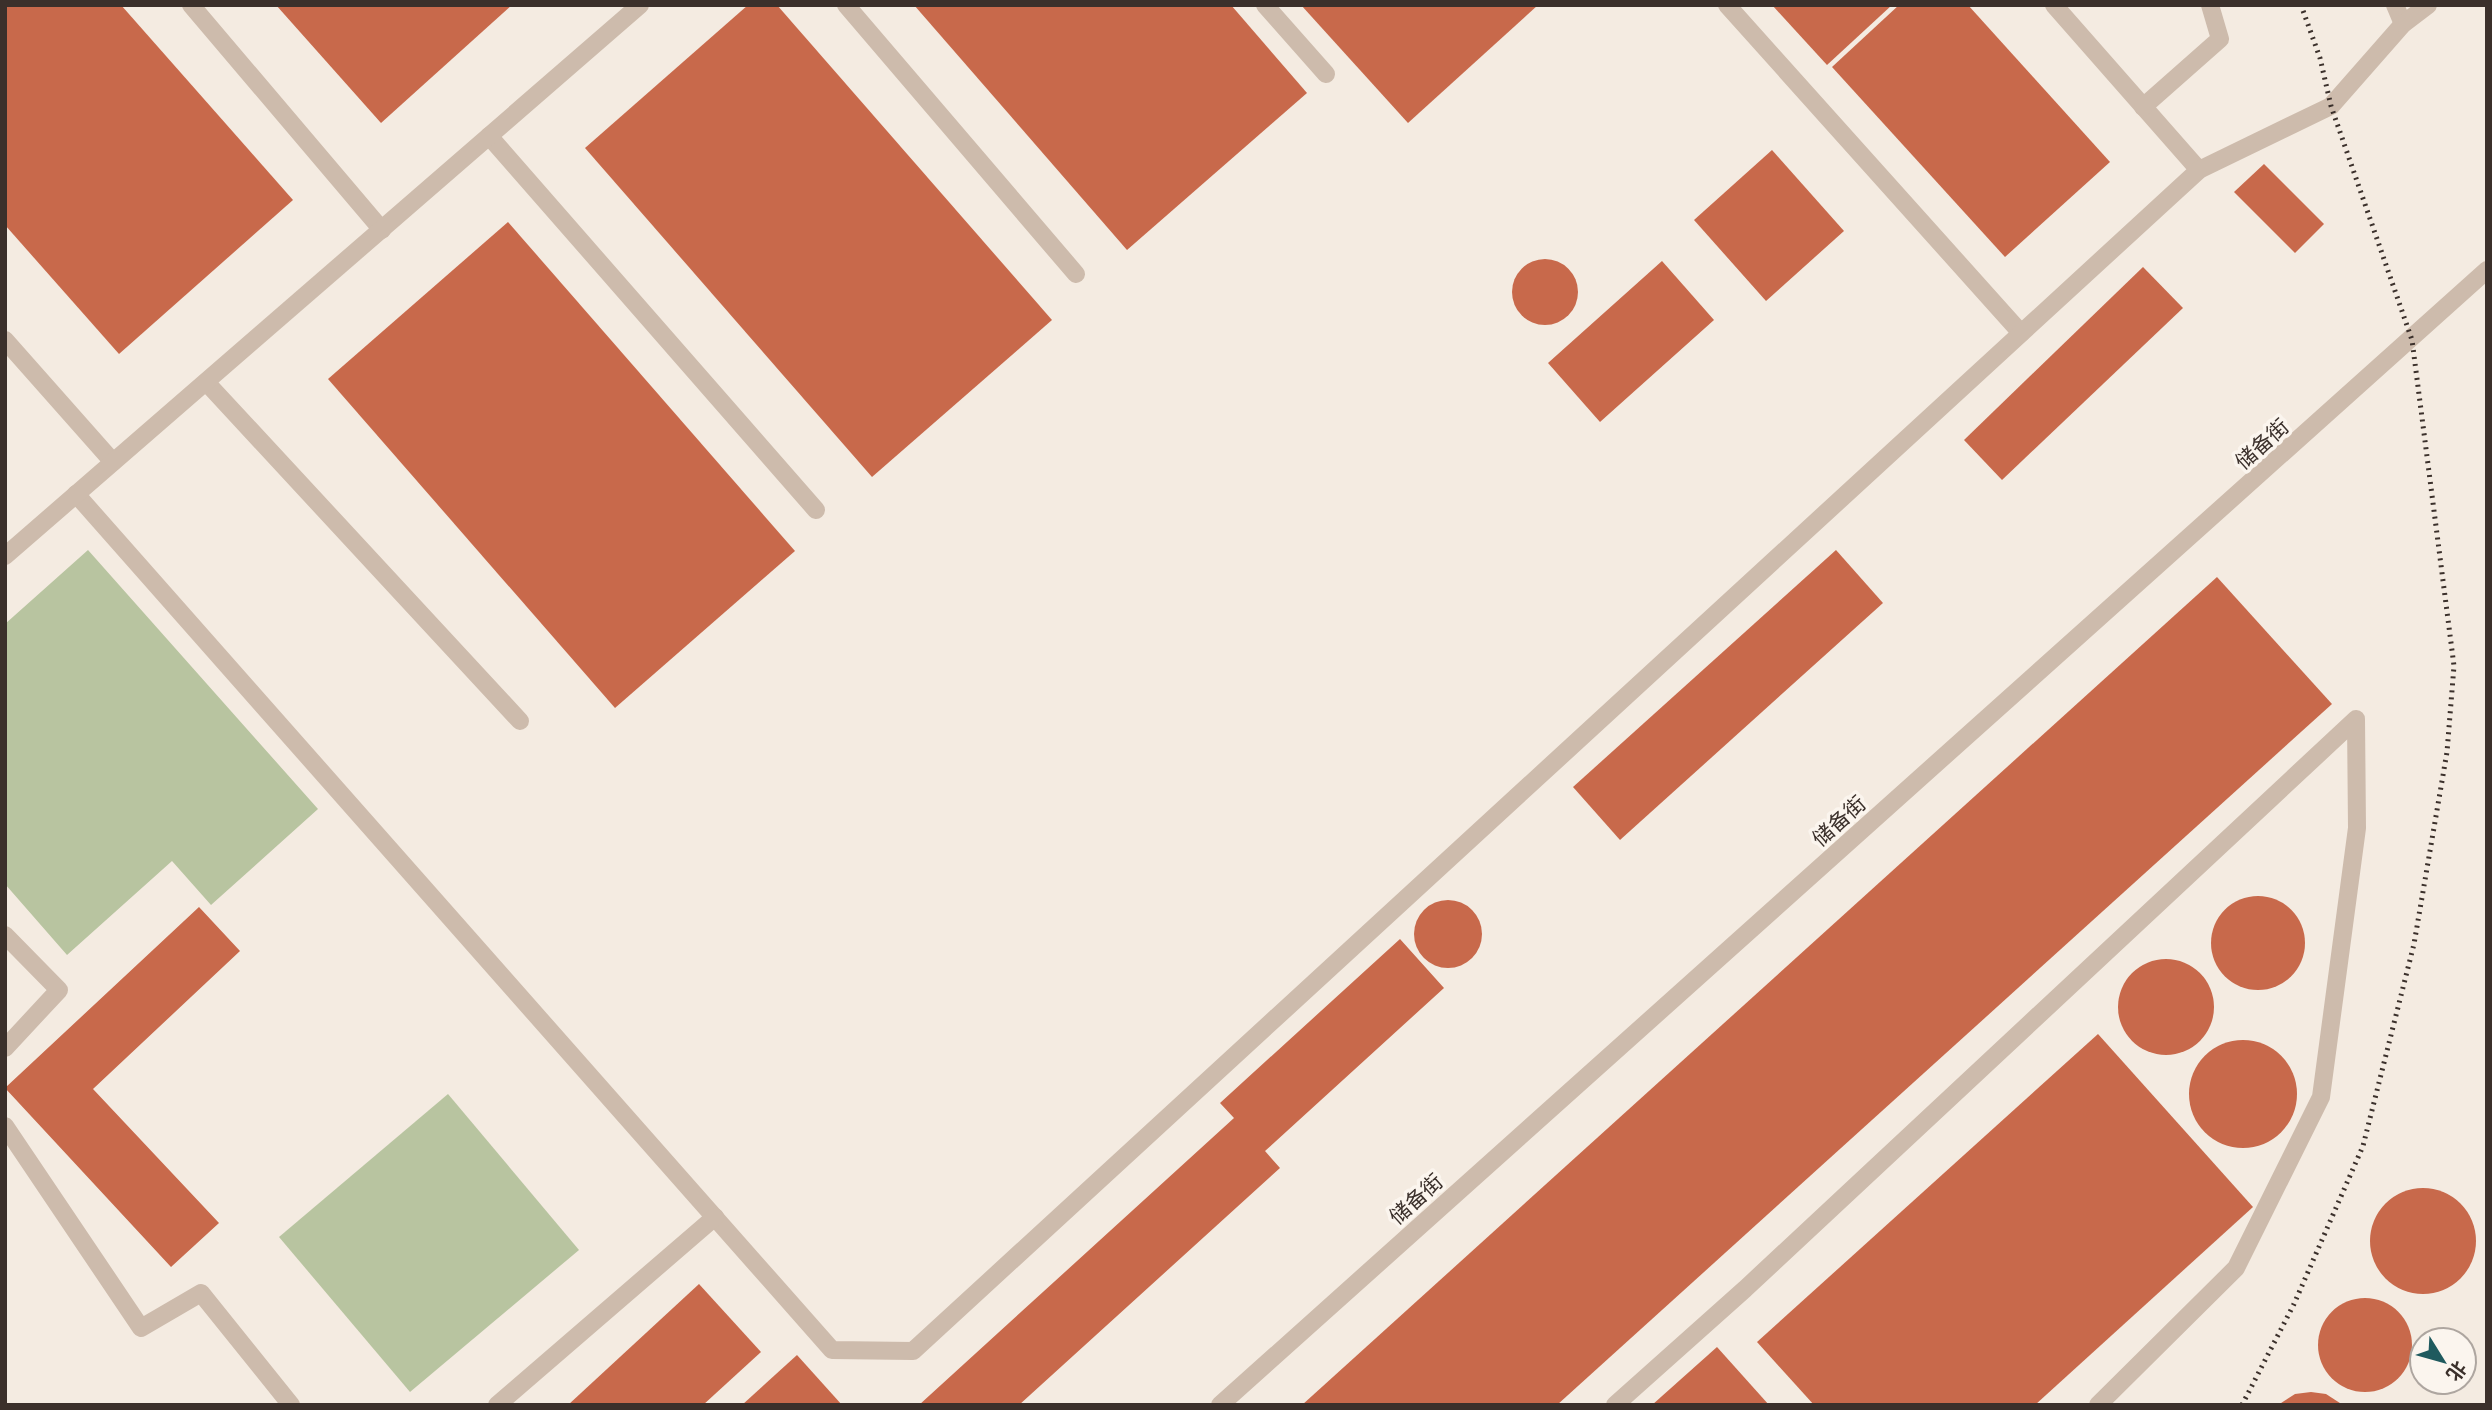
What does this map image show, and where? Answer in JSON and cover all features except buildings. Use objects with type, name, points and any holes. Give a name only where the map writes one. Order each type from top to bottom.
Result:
[{"type":"street","points":[[191,5],[382,230]]},
{"type":"street","points":[[846,5],[1076,274]]},
{"type":"street","points":[[1265,5],[1326,75]]},
{"type":"street","points":[[1727,5],[2021,333]]},
{"type":"street","points":[[2054,5],[2199,170]]},
{"type":"street","points":[[2143,107],[2220,39],[2210,5]]},
{"type":"street","points":[[2395,5],[2403,24]]},
{"type":"street","points":[[76,494],[832,1350],[913,1350],[2199,170],[2331,106],[2403,24],[2428,5]]},
{"type":"street","points":[[5,556],[639,6]]},
{"type":"street","points":[[489,136],[816,510]]},
{"type":"street","name":"储备街","points":[[1220,1405],[2487,270]]},
{"type":"street","points":[[5,340],[113,462]]},
{"type":"street","points":[[206,382],[520,721]]},
{"type":"street","points":[[1615,1405],[1745,1289],[2356,719],[2357,828],[2321,1097],[2236,1268],[2098,1405]]},
{"type":"street","points":[[5,935],[58,990],[5,1048]]},
{"type":"street","points":[[5,1126],[141,1328],[201,1293],[291,1405]]},
{"type":"street","points":[[497,1405],[715,1217]]},
{"type":"green space","points":[[88,550],[318,809],[211,905],[172,861],[67,955],[5,884],[5,624]]},
{"type":"green space","points":[[448,1094],[579,1250],[410,1392],[279,1237]]},
{"type":"railway","points":[[2242,1405],[2294,1304],[2363,1146],[2414,944],[2447,752],[2454,666],[2412,340],[2331,106],[2320,58],[2301,5]]}]
